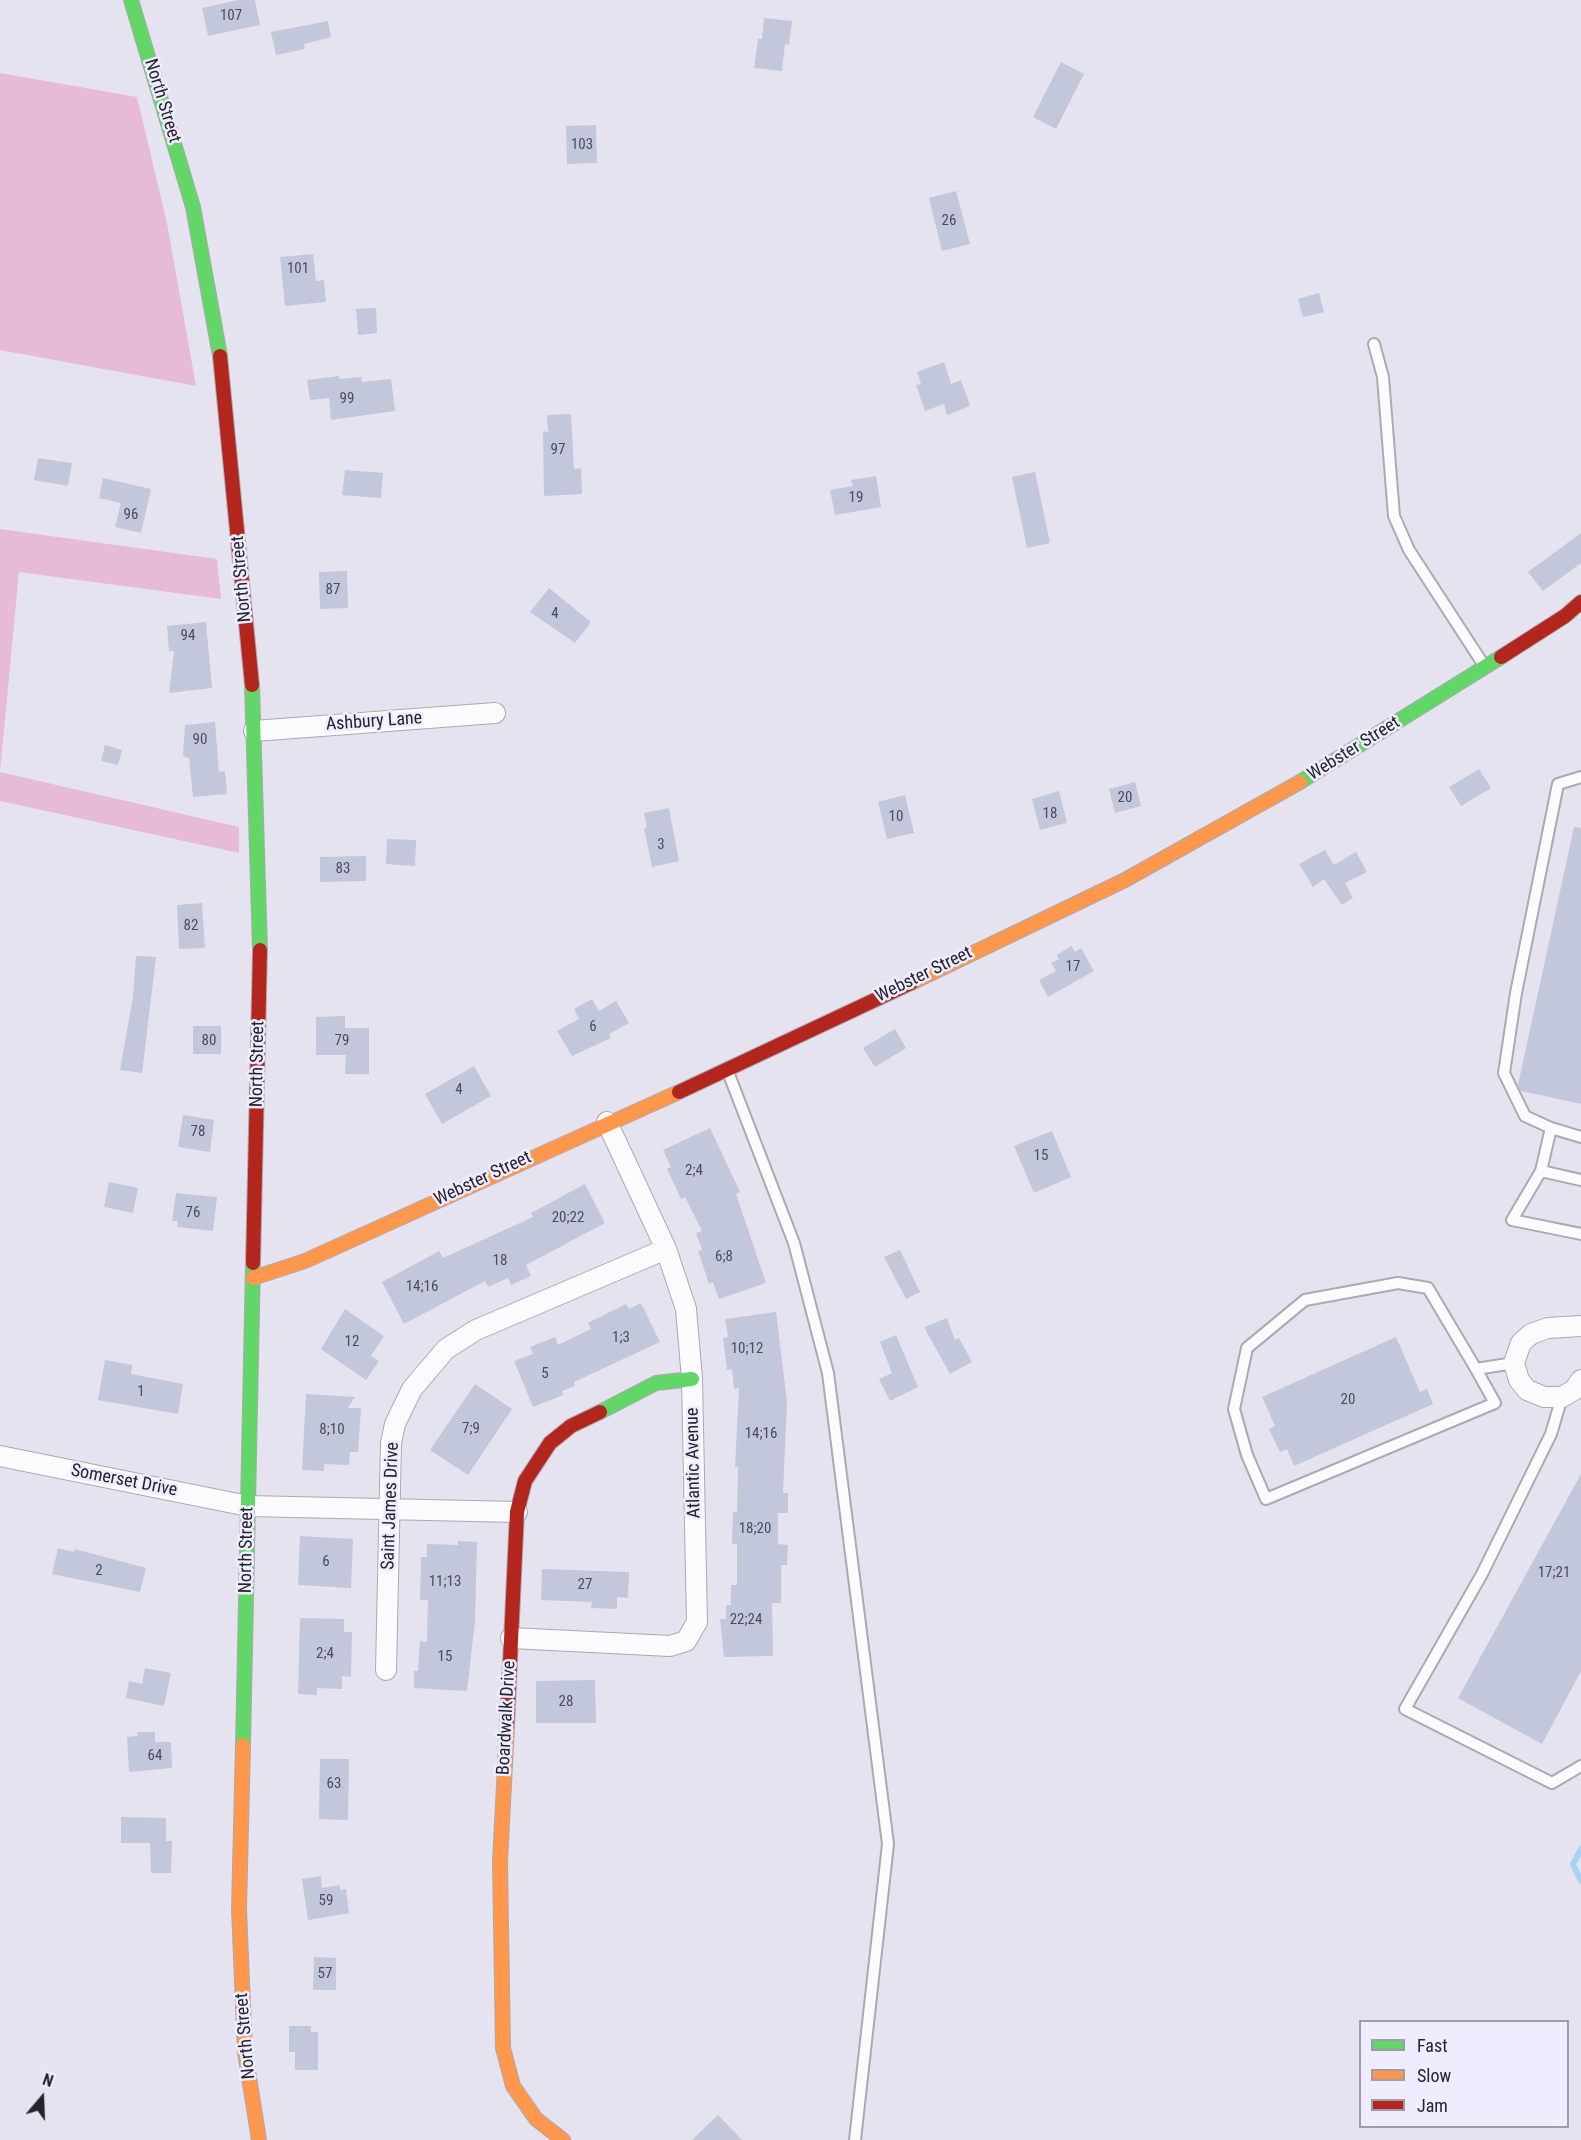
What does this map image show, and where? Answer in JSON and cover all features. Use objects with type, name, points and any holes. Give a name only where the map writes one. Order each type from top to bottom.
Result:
[{"type":"street","name":"North Street","points":[[131,0],[193,207],[219,349],[252,692],[260,956],[239,1909],[245,2052],[259,2140]]},
{"type":"street","name":"Webster Street","points":[[253,1278],[305,1261],[726,1069],[1125,880],[1304,780],[1565,616],[1581,602]]},
{"type":"street","name":"Ashbury Lane","points":[[254,731],[495,712]]},
{"type":"street","name":"Atlantic Avenue","points":[[511,1638],[670,1646],[686,1641],[692,1635],[698,1616],[692,1379],[686,1309],[666,1249],[606,1122]]},
{"type":"street","name":"Saint James Drive","points":[[386,1670],[391,1443],[395,1424],[412,1389],[446,1349],[476,1330],[666,1249]]},
{"type":"street","points":[[1581,1326],[1548,1328],[1531,1334],[1521,1343],[1514,1363],[1519,1380],[1527,1390],[1544,1397],[1562,1397],[1574,1390],[1581,1380]]},
{"type":"street","name":"Boardwalk Drive","points":[[563,2140],[536,2119],[524,2103],[513,2086],[503,2048],[499,1984],[500,1862],[517,1512],[525,1481],[537,1460],[550,1443],[571,1426],[656,1383],[692,1379]]},
{"type":"street","name":"Somerset Drive","points":[[0,1456],[248,1506],[517,1512]]},
{"type":"lane","points":[[1374,344],[1383,377],[1394,516],[1409,550],[1485,667]]},
{"type":"lane","points":[[1581,777],[1558,784],[1516,993],[1504,1073],[1525,1116],[1551,1128],[1581,1137]]},
{"type":"lane","points":[[726,1069],[794,1243],[828,1373],[888,1845],[855,2140]]},
{"type":"lane","points":[[1551,1128],[1541,1171],[1512,1220],[1581,1234]]},
{"type":"lane","points":[[1541,1171],[1581,1180]]},
{"type":"lane","points":[[1398,1283],[1428,1288],[1476,1369],[1495,1403],[1266,1499],[1247,1455],[1234,1409],[1247,1348],[1305,1300],[1398,1283]]},
{"type":"lane","points":[[1476,1369],[1514,1363]]},
{"type":"lane","points":[[1562,1397],[1551,1434],[1482,1574],[1405,1708],[1552,1784],[1581,1766]]},
{"type":"shaded area","points":[[0,73],[137,97],[167,223],[196,386],[0,350]]},
{"type":"shaded area","points":[[0,529],[217,559],[221,599],[19,572],[0,772]]},
{"type":"shaded area","points":[[0,772],[239,827],[239,853],[0,801]]},
{"type":"building","points":[[239,0],[255,0],[260,25],[208,36],[202,8]]},
{"type":"building","points":[[764,18],[792,21],[789,45],[785,44],[782,71],[754,68],[758,39],[762,39]]},
{"type":"building","points":[[328,21],[331,37],[304,44],[305,49],[276,55],[271,32]]},
{"type":"building","points":[[1061,62],[1084,74],[1056,129],[1033,117]]},
{"type":"building","points":[[596,125],[597,163],[567,164],[566,126]]},
{"type":"building","points":[[956,191],[970,244],[942,251],[929,198]]},
{"type":"building","points":[[313,254],[316,281],[324,280],[326,302],[285,306],[280,257]]},
{"type":"building","points":[[1319,293],[1324,312],[1303,317],[1298,299]]},
{"type":"building","points":[[376,308],[377,333],[358,335],[356,309]]},
{"type":"building","points":[[944,362],[951,384],[961,380],[970,406],[947,415],[944,404],[925,411],[916,385],[921,384],[917,372]]},
{"type":"building","points":[[339,376],[339,379],[361,377],[362,382],[391,379],[395,411],[331,420],[329,398],[310,400],[307,380]]},
{"type":"building","points":[[571,414],[574,469],[581,468],[582,494],[544,496],[543,431],[548,432],[547,415]]},
{"type":"building","points":[[38,458],[72,463],[68,486],[34,480]]},
{"type":"building","points":[[345,470],[383,473],[381,498],[342,495]]},
{"type":"building","points":[[1035,472],[1050,543],[1027,548],[1012,477]]},
{"type":"building","points":[[876,476],[881,507],[835,515],[830,490],[853,486],[851,480]]},
{"type":"building","points":[[103,478],[151,489],[141,533],[115,527],[121,503],[99,498]]},
{"type":"building","points":[[1581,533],[1581,563],[1543,591],[1528,572]]},
{"type":"building","points":[[347,571],[348,608],[320,609],[319,572]]},
{"type":"building","points":[[549,588],[591,622],[575,643],[530,612]]},
{"type":"building","points":[[206,622],[212,688],[169,693],[174,651],[169,651],[167,626]]},
{"type":"building","points":[[215,722],[219,772],[225,771],[227,794],[193,797],[189,758],[183,756],[185,725]]},
{"type":"building","points":[[105,745],[122,750],[118,765],[101,761]]},
{"type":"building","points":[[1479,769],[1491,788],[1461,806],[1449,787]]},
{"type":"building","points":[[1135,782],[1141,806],[1115,813],[1109,789]]},
{"type":"building","points":[[1059,791],[1067,823],[1040,830],[1032,799]]},
{"type":"building","points":[[905,795],[914,833],[887,839],[878,802]]},
{"type":"building","points":[[669,808],[679,861],[652,867],[644,828],[647,827],[644,813]]},
{"type":"building","points":[[1574,827],[1581,828],[1581,1104],[1521,1091],[1518,1085]]},
{"type":"building","points":[[387,839],[416,840],[415,866],[386,864]]},
{"type":"building","points":[[1325,850],[1334,865],[1356,852],[1367,872],[1345,883],[1353,898],[1342,905],[1324,879],[1313,887],[1299,864]]},
{"type":"building","points":[[366,856],[366,881],[320,882],[320,857]]},
{"type":"building","points":[[202,903],[205,948],[179,949],[177,905]]},
{"type":"building","points":[[1071,946],[1075,952],[1081,948],[1094,971],[1048,997],[1039,980],[1056,971],[1051,963],[1059,959],[1057,955]]},
{"type":"building","points":[[136,956],[156,957],[142,1073],[120,1070],[133,997]]},
{"type":"building","points":[[592,999],[599,1011],[616,1001],[629,1023],[609,1034],[611,1038],[572,1056],[557,1031],[579,1019],[574,1009]]},
{"type":"building","points":[[345,1016],[345,1028],[369,1028],[369,1074],[345,1074],[346,1055],[316,1055],[316,1017]]},
{"type":"building","points":[[193,1026],[221,1026],[221,1054],[193,1054]]},
{"type":"building","points":[[895,1029],[906,1048],[875,1067],[863,1048]]},
{"type":"building","points":[[474,1066],[491,1096],[442,1124],[425,1094]]},
{"type":"building","points":[[183,1115],[214,1120],[210,1152],[178,1147]]},
{"type":"building","points":[[710,1128],[740,1192],[736,1194],[766,1283],[719,1299],[713,1282],[709,1284],[698,1251],[702,1250],[696,1233],[702,1231],[685,1197],[681,1199],[667,1169],[671,1167],[663,1150]]},
{"type":"building","points":[[1052,1131],[1071,1177],[1034,1193],[1014,1146]]},
{"type":"building","points":[[109,1182],[138,1188],[133,1213],[104,1207]]},
{"type":"building","points":[[585,1184],[605,1223],[526,1265],[531,1276],[511,1285],[508,1278],[488,1287],[485,1281],[404,1324],[382,1282],[439,1251],[443,1258],[533,1217],[531,1213]]},
{"type":"building","points":[[176,1193],[217,1197],[213,1231],[177,1227],[178,1221],[172,1221]]},
{"type":"building","points":[[900,1250],[920,1292],[906,1299],[884,1257]]},
{"type":"building","points":[[641,1303],[660,1342],[574,1382],[575,1386],[562,1391],[563,1395],[533,1407],[514,1361],[533,1354],[530,1347],[555,1337],[558,1345],[591,1329],[588,1323],[626,1304],[629,1309]]},
{"type":"building","points":[[345,1309],[384,1336],[371,1356],[379,1361],[366,1380],[321,1349]]},
{"type":"building","points":[[776,1312],[787,1401],[783,1493],[788,1493],[788,1513],[778,1513],[778,1544],[788,1545],[787,1565],[781,1565],[781,1603],[772,1603],[773,1656],[724,1657],[720,1619],[726,1619],[726,1605],[731,1605],[731,1585],[737,1585],[737,1544],[732,1544],[733,1512],[737,1512],[738,1467],[735,1467],[739,1388],[734,1389],[732,1369],[727,1370],[723,1338],[728,1337],[725,1319]]},
{"type":"building","points":[[947,1318],[955,1340],[959,1338],[972,1362],[950,1374],[924,1327]]},
{"type":"building","points":[[896,1335],[918,1387],[890,1401],[879,1379],[892,1373],[880,1342]]},
{"type":"building","points":[[1396,1337],[1420,1392],[1427,1389],[1433,1404],[1294,1466],[1287,1449],[1280,1452],[1269,1429],[1275,1426],[1262,1397]]},
{"type":"building","points":[[105,1360],[132,1365],[131,1374],[183,1384],[178,1414],[98,1400]]},
{"type":"building","points":[[475,1384],[512,1409],[468,1475],[430,1450]]},
{"type":"building","points":[[306,1394],[355,1397],[348,1408],[361,1408],[358,1452],[350,1452],[349,1465],[324,1464],[324,1471],[302,1470]]},
{"type":"building","points":[[1581,1474],[1581,1671],[1542,1744],[1458,1698]]},
{"type":"building","points":[[300,1536],[353,1539],[351,1588],[298,1585]]},
{"type":"building","points":[[458,1541],[477,1542],[475,1621],[467,1691],[414,1688],[414,1671],[418,1671],[420,1641],[427,1642],[428,1600],[420,1600],[421,1557],[427,1557],[427,1544],[458,1545]]},
{"type":"building","points":[[58,1548],[74,1552],[75,1549],[146,1568],[140,1592],[52,1574]]},
{"type":"building","points":[[542,1569],[629,1572],[628,1598],[617,1597],[617,1609],[591,1608],[592,1602],[541,1600]]},
{"type":"building","points":[[300,1618],[344,1619],[344,1632],[352,1632],[351,1677],[342,1676],[342,1689],[317,1688],[317,1695],[298,1694]]},
{"type":"building","points":[[145,1668],[171,1673],[164,1706],[126,1698],[129,1681],[142,1684]]},
{"type":"building","points":[[595,1680],[596,1723],[536,1723],[536,1681]]},
{"type":"building","points":[[137,1732],[155,1732],[155,1742],[171,1742],[172,1768],[129,1772],[127,1737],[138,1736]]},
{"type":"building","points":[[320,1759],[349,1759],[348,1820],[319,1819]]},
{"type":"building","points":[[121,1817],[166,1818],[166,1841],[172,1841],[171,1873],[151,1873],[150,1843],[121,1843]]},
{"type":"building","points":[[321,1876],[322,1888],[340,1885],[340,1890],[346,1889],[349,1913],[308,1920],[302,1879]]},
{"type":"building","points":[[314,1957],[336,1958],[336,1990],[313,1990]]},
{"type":"building","points":[[289,2026],[311,2026],[311,2032],[318,2032],[318,2070],[295,2070],[295,2052],[289,2052]]},
{"type":"building","points":[[718,2115],[742,2140],[692,2140]]},
{"type":"waterway","points":[[1581,1849],[1573,1864],[1581,1881]]},
{"type":"traffic: fast","points":[[131,0],[193,207],[220,356]]},
{"type":"traffic: fast","points":[[1300,782],[1501,657]]},
{"type":"traffic: fast","points":[[252,685],[260,950]]},
{"type":"traffic: fast","points":[[243,1745],[253,1263]]},
{"type":"traffic: fast","points":[[600,1412],[656,1383],[692,1379]]},
{"type":"traffic: slow","points":[[911,983],[1125,880],[1300,782]]},
{"type":"traffic: slow","points":[[253,1278],[305,1261],[679,1092]]},
{"type":"traffic: slow","points":[[507,1726],[500,1862],[503,2048],[513,2086],[536,2119],[563,2140]]},
{"type":"traffic: slow","points":[[243,1745],[239,1909],[245,2052],[259,2140]]},
{"type":"traffic: jam","points":[[220,356],[252,685]]},
{"type":"traffic: jam","points":[[1501,657],[1565,616],[1581,602]]},
{"type":"traffic: jam","points":[[253,1263],[260,950]]},
{"type":"traffic: jam","points":[[679,1092],[911,983]]},
{"type":"traffic: jam","points":[[507,1726],[517,1512],[525,1481],[550,1443],[571,1426],[600,1412]]}]
